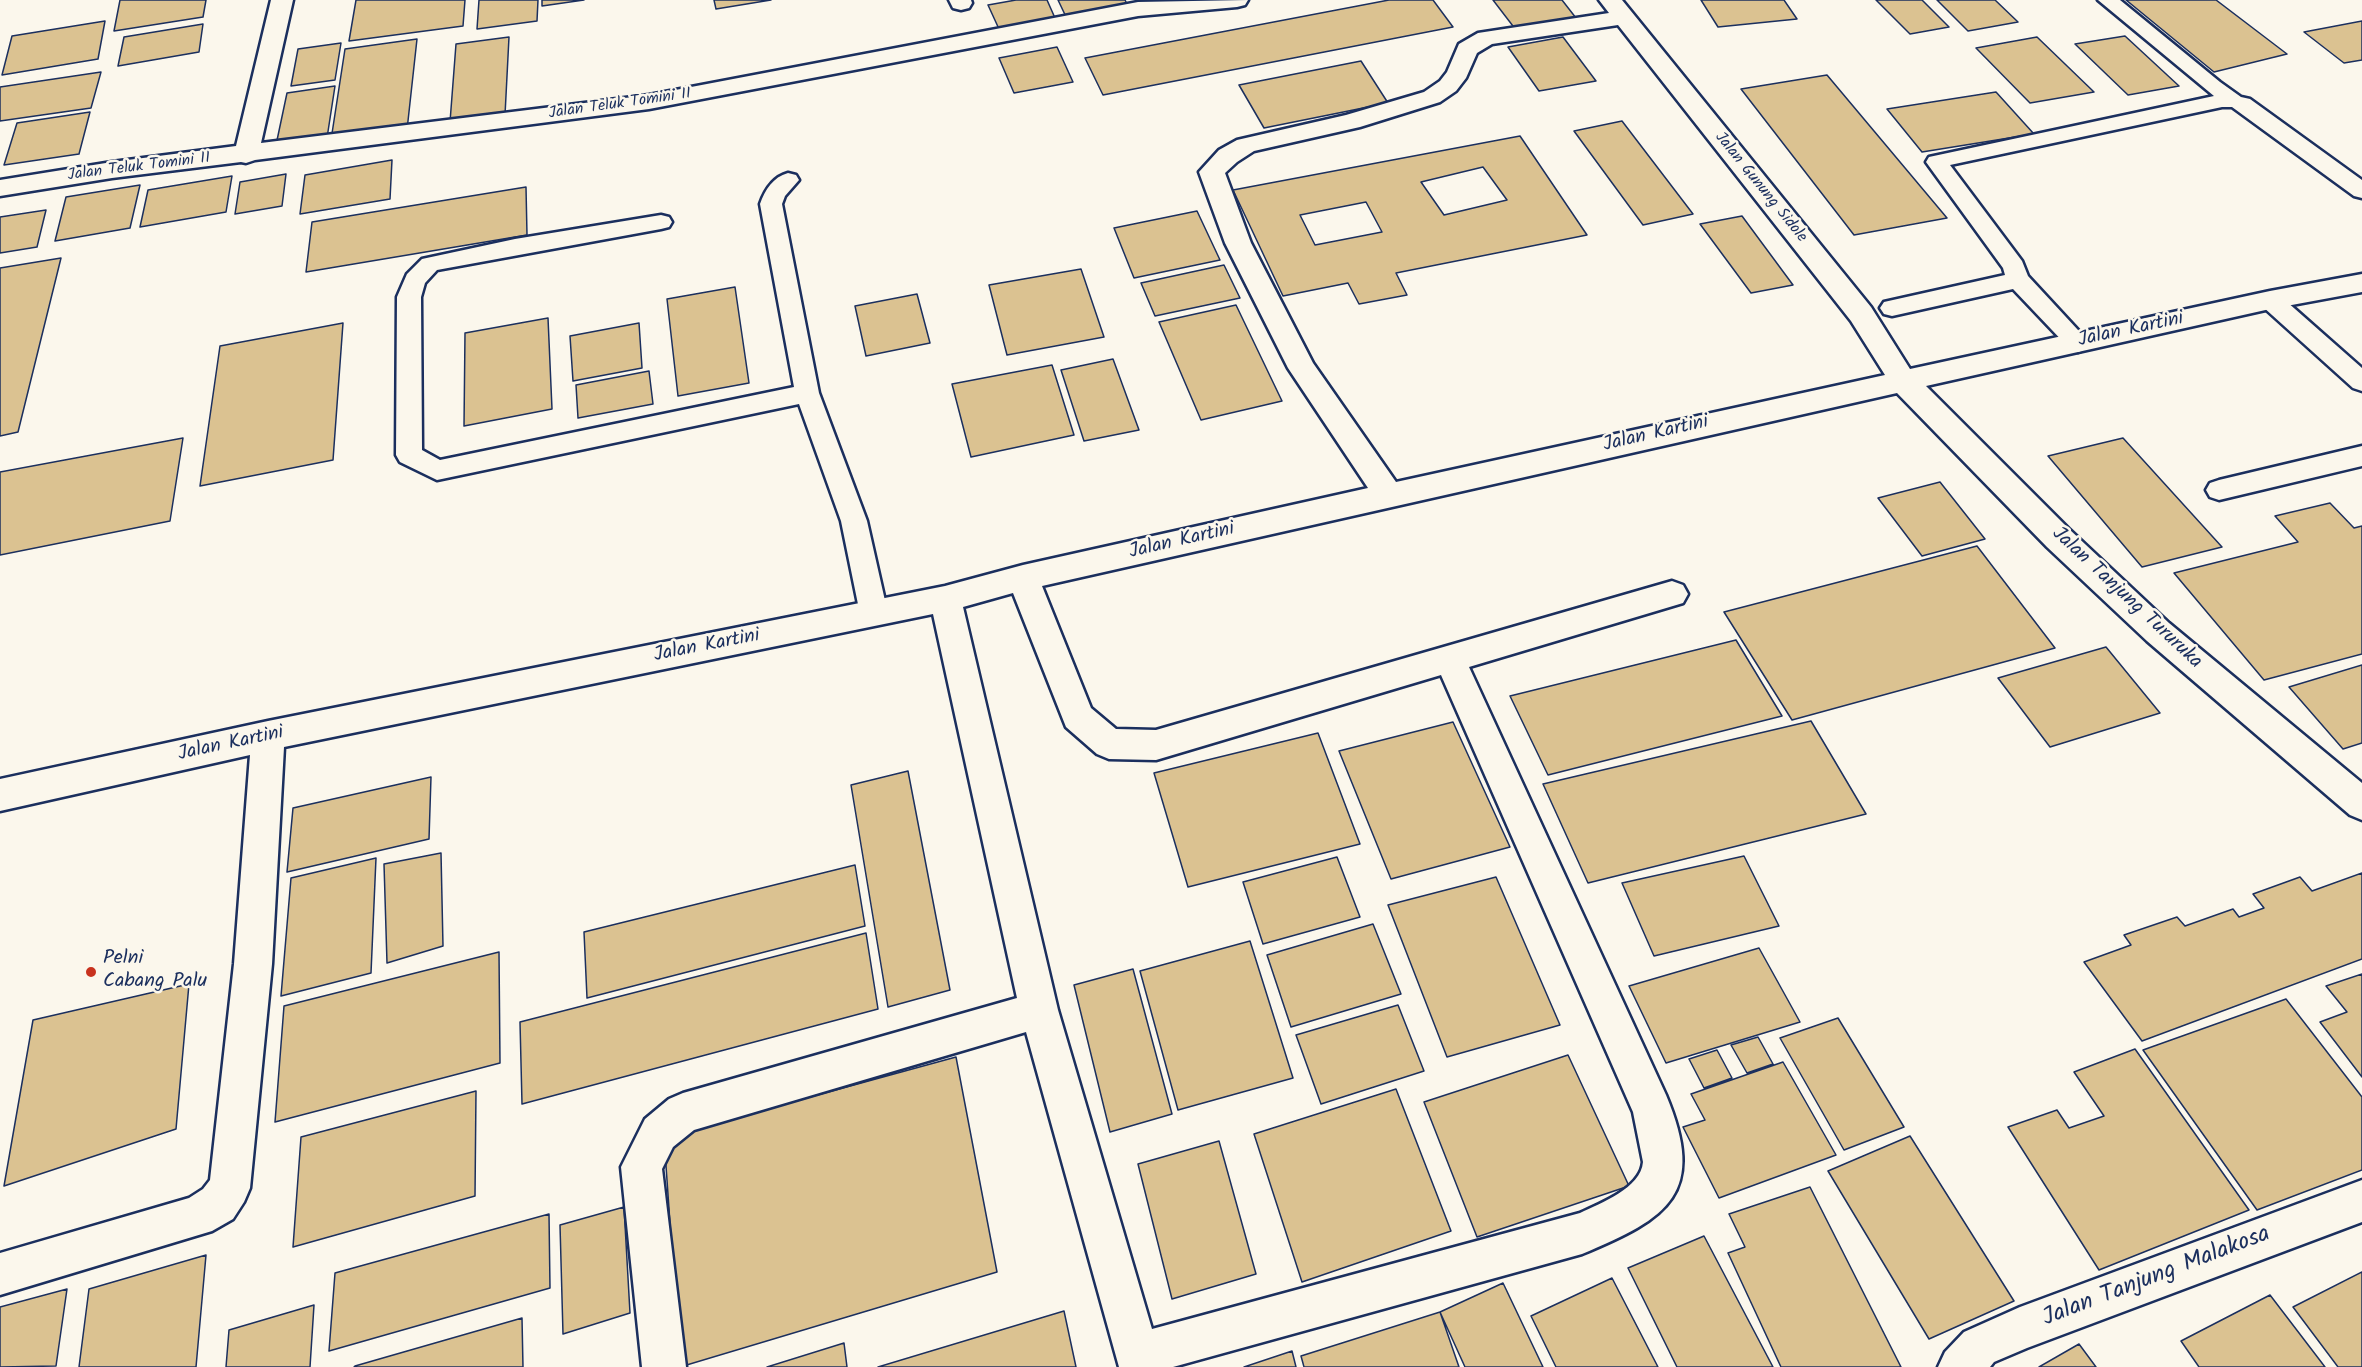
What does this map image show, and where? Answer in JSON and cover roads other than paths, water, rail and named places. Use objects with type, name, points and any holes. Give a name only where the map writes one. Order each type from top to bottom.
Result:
[{"type":"street","points":[[246,155],[282,0]]},
{"type":"street","name":"Jalan Teluk Tomini II","points":[[0,188],[112,170],[246,155],[661,100],[1161,3],[1237,0]]},
{"type":"street","points":[[1389,495],[1302,368],[1238,243],[1212,172],[1228,156],[1246,145],[1351,122],[1432,97],[1448,86],[1458,73],[1467,49],[1486,38],[1616,9]]},
{"type":"street","name":"Jalan Gunung Sidole","points":[[1616,9],[1861,314],[1903,381]]},
{"type":"street","name":"Jalan Kartini","points":[[0,795],[268,736],[945,599],[1023,578],[1389,495],[2270,300],[2362,283]]},
{"type":"street","name":"Jalan Tanjung Tururuka","points":[[1903,381],[2058,538],[2158,632],[2362,804]]},
{"type":"street","points":[[1023,578],[1078,717],[1109,744],[1156,745],[1672,594]]},
{"type":"street","points":[[945,599],[1039,1010],[1139,1361],[1582,1233],[1610,1221],[1643,1199],[1662,1176],[1662,1146],[1652,1109],[1450,660]]},
{"type":"street","points":[[0,1274],[197,1216],[218,1204],[230,1188],[253,964],[268,736]]},
{"type":"street","points":[[664,1367],[641,1167],[658,1133],[683,1113],[1039,1010]]},
{"type":"street","name":"Jalan Tanjung Malakosa","points":[[1960,1367],[1979,1347],[2020,1329],[2362,1201]]},
{"type":"lane","points":[[2108,0],[2234,101]]},
{"type":"lane","points":[[2078,343],[2017,279],[2014,267],[1937,162],[2222,101],[2234,101],[2243,104],[2362,191]]},
{"type":"lane","points":[[788,180],[775,193],[771,204],[807,393],[854,521],[874,614]]},
{"type":"lane","points":[[661,222],[430,264],[415,280],[409,297],[409,455],[437,470],[807,393]]},
{"type":"lane","points":[[1892,308],[1998,286],[2017,279]]},
{"type":"lane","points":[[2270,300],[2362,382]]},
{"type":"lane","points":[[2219,490],[2362,456]]},
{"type":"place","name":"Pelni Cabang Palu","points":[[91,972]]}]
